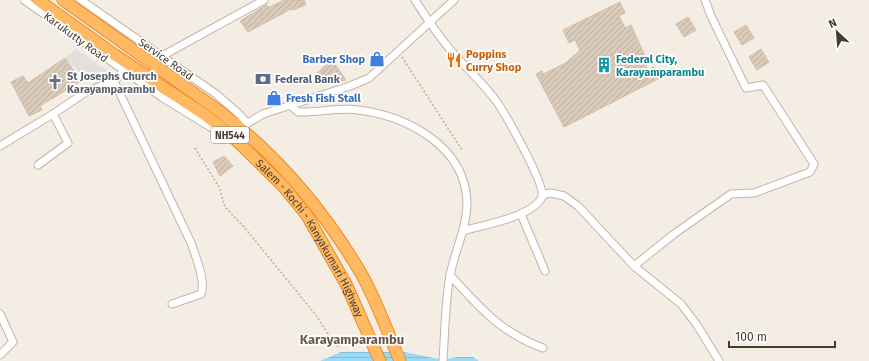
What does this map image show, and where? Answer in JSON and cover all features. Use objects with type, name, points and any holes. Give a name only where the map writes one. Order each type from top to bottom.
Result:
[{"type":"highway","name":"Salem - Kochi - Kanyakumari Highway","points":[[38,0],[115,55],[205,115],[231,135],[283,186],[306,214],[346,284],[366,328]]},
{"type":"highway","name":"Salem - Kochi - Kanyakumari Highway","points":[[63,0],[244,125],[286,171],[346,248],[362,276],[400,361]]},
{"type":"highway","name":"NH544","points":[[366,328],[380,361]]},
{"type":"street","name":"Karukutty Road","points":[[24,0],[124,71],[220,133],[231,135]]},
{"type":"street","name":"Service Road","points":[[81,0],[216,94],[244,125]]},
{"type":"street","points":[[162,56],[264,0]]},
{"type":"street","points":[[415,0],[455,55],[500,106],[536,172],[542,195]]},
{"type":"street","points":[[231,135],[244,125],[263,114],[290,104],[305,101],[360,83],[369,78],[429,21],[454,0]]},
{"type":"street","points":[[634,266],[674,234],[731,194],[754,193],[810,172],[814,164],[763,84],[746,88],[710,16],[705,0]]},
{"type":"street","points":[[0,146],[54,114],[86,92],[114,81],[124,71]]},
{"type":"street","points":[[114,81],[192,245],[200,274],[201,294],[172,304]]},
{"type":"street","points":[[290,104],[298,112],[341,109],[368,111],[403,121],[425,133],[453,160],[460,175],[467,202],[462,230],[450,275],[446,304],[443,360]]},
{"type":"street","points":[[38,165],[68,143],[54,114]]},
{"type":"street","points":[[462,230],[521,214],[534,206],[542,195],[551,194],[564,196],[578,206],[634,266],[681,304],[697,325],[719,361]]},
{"type":"street","points":[[521,214],[545,271]]},
{"type":"street","points":[[450,275],[477,305],[496,323],[522,339],[543,348]]},
{"type":"street","points":[[0,314],[13,342],[0,355]]},
{"type":"path","points":[[398,50],[462,150]]},
{"type":"path","points":[[195,148],[218,187],[225,207],[244,227],[315,314],[337,347],[366,328]]},
{"type":"shaded area","points":[[76,49],[111,73],[87,80],[65,58]]},
{"type":"water","points":[[341,352],[404,352],[443,360],[457,357],[473,357],[479,361],[320,361]]},
{"type":"building","points":[[284,0],[304,0],[306,5],[293,10],[291,9],[248,32],[240,21],[266,5],[270,7]]},
{"type":"building","name":"Federal City, Karayamparambu","points":[[620,2],[625,13],[619,16],[625,28],[631,25],[645,56],[642,58],[648,70],[654,67],[660,78],[564,127],[536,74],[542,71],[543,74],[566,63],[580,50],[575,40],[569,43],[563,30]]},
{"type":"building","points":[[688,17],[696,30],[684,37],[676,24]]},
{"type":"building","points":[[746,25],[754,38],[742,45],[734,32]]},
{"type":"building","points":[[761,49],[769,62],[757,70],[749,57]]},
{"type":"building","name":"St Josephs Church Karayamparambu","points":[[65,58],[81,81],[40,106],[42,110],[29,116],[11,82],[23,76],[28,83]]},
{"type":"building","points":[[332,60],[346,80],[327,84],[315,75]]},
{"type":"building","points":[[224,156],[233,166],[220,176],[213,162]]},
{"type":"place","name":"Barber Shop","points":[[377,59]]},
{"type":"place","name":"Poppins Curry Shop","points":[[454,60]]},
{"type":"place","name":"Federal City, Karayamparambu","points":[[604,65]]},
{"type":"place","name":"Federal Bank","points":[[263,79]]},
{"type":"place","name":"St Josephs Church Karayamparambu","points":[[55,82]]},
{"type":"place","name":"Fresh Fish Stall","points":[[274,98]]},
{"type":"district","name":"Karayamparambu","points":[[352,339]]}]
